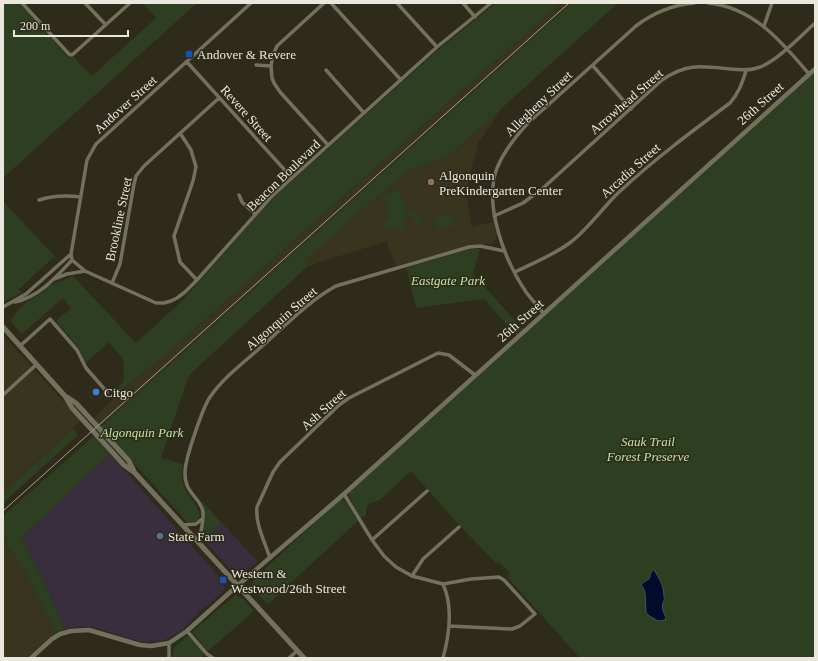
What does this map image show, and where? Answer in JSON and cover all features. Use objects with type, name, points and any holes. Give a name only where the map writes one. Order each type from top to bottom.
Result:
[{"type":"main road","points":[[3,327],[65,396],[76,403],[129,461],[135,473],[304,658]]},
{"type":"street","points":[[22,3],[69,54],[72,55],[130,3]]},
{"type":"street","points":[[85,3],[106,25]]},
{"type":"street","name":"Andover Street","points":[[72,260],[71,254],[87,160],[96,144],[251,3]]},
{"type":"street","points":[[324,3],[280,43],[272,55],[271,66],[272,78],[277,88],[328,145]]},
{"type":"street","points":[[331,3],[401,80]]},
{"type":"street","points":[[397,3],[437,47]]},
{"type":"street","points":[[463,3],[475,17]]},
{"type":"street","name":"Beacon Boulevard","points":[[85,271],[151,301],[164,303],[178,298],[197,280],[272,196],[437,47],[492,3]]},
{"type":"street","name":"Allegheny Street","points":[[544,313],[526,292],[504,251],[494,216],[492,200],[496,170],[508,146],[528,123],[644,20],[674,5],[694,3]]},
{"type":"street","points":[[708,3],[721,4],[742,12],[764,26],[787,48],[809,74]]},
{"type":"street","points":[[764,26],[772,3]]},
{"type":"street","name":"Arrowhead Street","points":[[494,216],[523,203],[542,189],[662,80],[680,69],[702,66],[746,70],[759,68],[787,48],[815,23]]},
{"type":"street","name":"Revere Street","points":[[187,62],[292,178]]},
{"type":"street","points":[[256,65],[271,66]]},
{"type":"street","points":[[593,66],[631,108]]},
{"type":"street","name":"26th Street","points":[[170,643],[187,631],[344,494],[475,374],[815,69]]},
{"type":"street","points":[[326,70],[364,112]]},
{"type":"street","name":"Arcadia Street","points":[[514,272],[572,242],[617,195],[657,159],[730,103],[736,97],[741,88],[746,70]]},
{"type":"street","name":"Brookline Street","points":[[112,283],[120,264],[136,176],[144,166],[219,98]]},
{"type":"street","points":[[180,133],[191,150],[196,167],[193,181],[174,236],[180,262],[197,280]]},
{"type":"street","points":[[239,194],[242,202],[255,214]]},
{"type":"street","points":[[39,200],[50,196],[81,196]]},
{"type":"street","name":"Algonquin Street","points":[[199,542],[203,512],[200,504],[190,493],[184,471],[209,398],[224,380],[316,298],[336,286],[469,246],[480,246],[504,251]]},
{"type":"street","points":[[12,303],[26,294],[71,254]]},
{"type":"street","points":[[3,307],[22,300],[40,290],[54,279],[72,260],[85,271]]},
{"type":"street","points":[[54,279],[67,274],[85,271]]},
{"type":"street","points":[[20,346],[50,319],[77,350],[86,368],[107,392]]},
{"type":"street","name":"Ash Street","points":[[270,558],[258,520],[257,507],[273,472],[280,462],[339,405],[353,395],[438,353],[449,355],[475,374]]},
{"type":"street","points":[[3,395],[37,364]]},
{"type":"street","points":[[372,540],[427,491]]},
{"type":"street","points":[[344,494],[372,540],[384,556],[396,567],[412,576],[443,584],[471,579],[499,577],[504,580],[535,614],[520,626],[512,629],[449,626]]},
{"type":"street","points":[[182,524],[196,524],[202,519]]},
{"type":"street","points":[[412,576],[423,559],[459,527]]},
{"type":"street","points":[[443,584],[446,592],[449,626],[443,658]]},
{"type":"street","points":[[31,658],[52,639],[60,634],[81,630],[89,630],[140,645],[160,646],[170,643],[169,658]]},
{"type":"street","points":[[187,631],[207,654],[213,658]]},
{"type":"street","points":[[289,658],[297,651]]},
{"type":"shaded area","points":[[560,3],[572,3],[101,427],[94,418],[118,394],[161,359]]},
{"type":"shaded area","name":"Algonquin PreKindergarten Center","points":[[502,108],[478,143],[466,192],[472,227],[493,222],[497,236],[492,244],[470,245],[395,266],[387,241],[308,266],[303,261],[406,172],[450,155]]},
{"type":"shaded area","points":[[3,335],[81,421],[3,492]]},
{"type":"shaded area","points":[[110,454],[224,582],[224,589],[222,593],[199,612],[183,630],[165,640],[142,642],[96,628],[82,626],[64,629],[47,587],[22,537]]},
{"type":"shaded area","points":[[222,523],[258,562],[240,576],[234,574],[204,540]]},
{"type":"shaded area","points":[[3,532],[9,539],[5,543],[21,565],[55,633],[26,658],[3,658]]},
{"type":"green space","points":[[3,3],[19,3],[66,55],[74,57],[92,76],[156,18],[143,3],[197,3],[3,178]]},
{"type":"green space","points":[[496,3],[560,3],[161,359],[117,394],[115,390],[124,381],[123,359],[109,342],[86,363],[79,348],[56,321],[71,308],[63,298],[22,334],[11,322],[14,315],[26,302],[51,285],[73,276],[136,343],[181,302],[274,197],[439,49]]},
{"type":"green space","name":"Algonquin Park","points":[[572,3],[618,3],[450,155],[406,172],[304,261],[308,266],[189,375],[161,458],[183,464],[182,478],[184,487],[199,513],[199,518],[196,521],[188,523],[101,427]]},
{"type":"green space","name":"Sauk Trail Forest Preserve","points":[[815,72],[815,658],[580,658],[507,577],[510,573],[500,563],[496,563],[459,525],[411,471],[380,500],[370,503],[366,509],[366,515],[361,519],[349,496],[352,488]]},
{"type":"green space","points":[[398,189],[407,213],[413,211],[423,220],[423,222],[416,225],[412,215],[402,219],[406,229],[399,231],[397,226],[386,230],[383,226],[383,222],[390,217],[382,196]]},
{"type":"green space","points":[[3,201],[59,261],[54,257],[19,289],[22,293],[3,302]]},
{"type":"green space","points":[[452,213],[455,225],[437,230],[434,219]]},
{"type":"green space","name":"Eastgate Park","points":[[470,249],[480,249],[473,274],[523,329],[516,335],[484,299],[416,308],[406,268]]},
{"type":"green space","points":[[74,428],[77,436],[3,503],[3,492]]},
{"type":"green space","points":[[94,436],[110,454],[22,537],[47,587],[64,629],[55,633],[21,565],[5,543],[9,539],[3,532],[3,516]]},
{"type":"green space","points":[[340,499],[345,501],[358,521],[268,604],[251,588],[254,579]]},
{"type":"green space","points":[[201,500],[222,523],[204,540],[203,531],[205,513]]},
{"type":"green space","points":[[236,595],[242,598],[254,611],[208,651],[192,632]]},
{"type":"green space","points":[[187,636],[191,638],[204,654],[200,658],[172,658],[174,648]]},
{"type":"water","points":[[653,569],[659,578],[663,589],[664,600],[662,607],[666,618],[665,620],[658,621],[646,612],[645,592],[641,584],[649,578]]},
{"type":"railway","points":[[3,511],[569,3]]},
{"type":"place","name":"Andover & Revere","points":[[189,54]]},
{"type":"place","name":"Algonquin PreKindergarten Center","points":[[431,182]]},
{"type":"place","name":"Citgo","points":[[96,392]]},
{"type":"place","name":"State Farm","points":[[160,536]]},
{"type":"place","name":"Western & Westwood/26th Street","points":[[223,580]]}]
